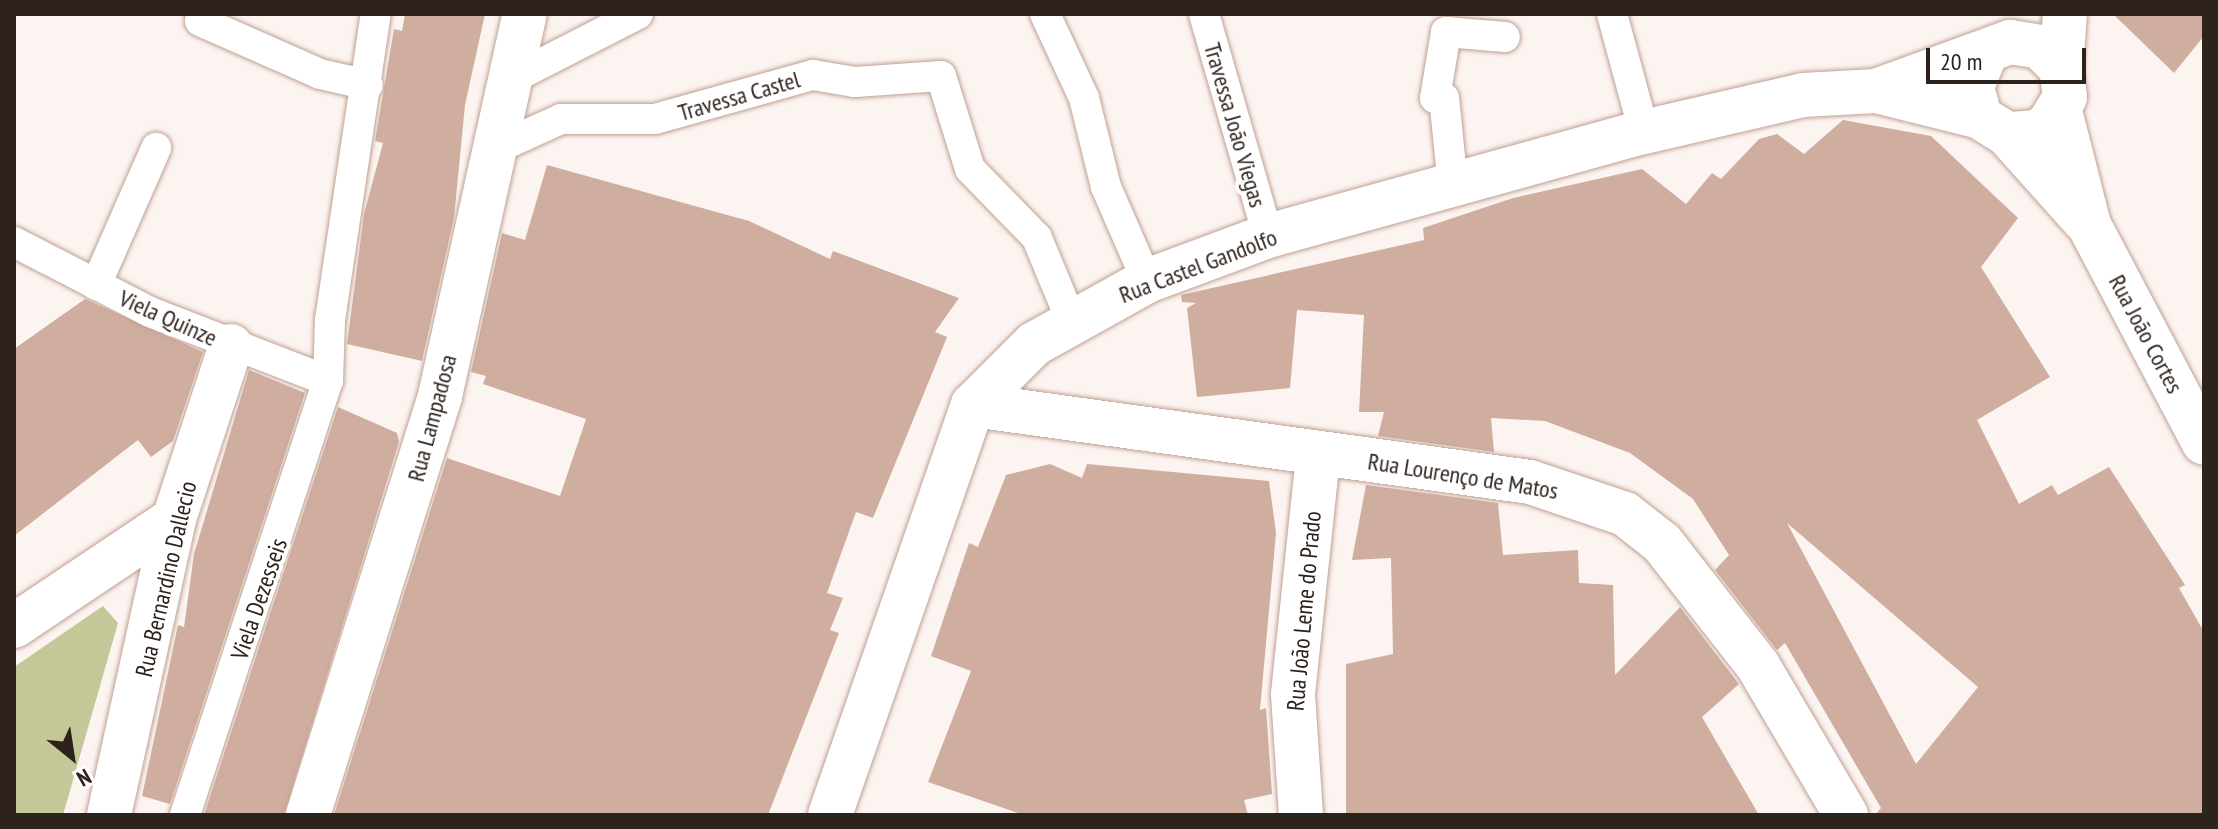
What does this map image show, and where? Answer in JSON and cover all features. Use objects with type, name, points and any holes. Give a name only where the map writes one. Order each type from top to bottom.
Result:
[{"type":"street","name":"Rua Lampadosa","points":[[308,815],[440,396],[515,77],[525,14]]},
{"type":"street","points":[[2065,14],[2060,111],[2089,225]]},
{"type":"street","name":"Rua Castel Gandolfo","points":[[1876,91],[1994,40]]},
{"type":"street","points":[[2061,68],[2026,43],[1994,40],[1972,87],[1994,126],[2089,225]]},
{"type":"street","name":"Rua Castel Gandolfo","points":[[830,815],[973,405],[1001,372],[1071,320],[1147,281],[1268,236],[1644,132],[1803,95],[1876,91],[1994,126]]},
{"type":"street","points":[[1994,126],[2038,132],[2060,111]]},
{"type":"street","name":"Rua João Cortes","points":[[2089,225],[2204,443]]},
{"type":"street","name":"Rua Bernardino Dallecio","points":[[109,815],[174,519],[231,346]]},
{"type":"street","name":"Rua Lourenço de Matos","points":[[973,405],[1530,482],[1625,514],[1662,543],[1758,666],[1846,815]]},
{"type":"street","name":"Rua João Leme do Prado","points":[[1301,815],[1293,694],[1318,455]]},
{"type":"street","points":[[14,626],[174,519]]},
{"type":"lane","name":"Viela Dezesseis","points":[[185,815],[328,381],[330,320],[368,85],[376,14]]},
{"type":"lane","points":[[515,77],[638,14]]},
{"type":"lane","points":[[1045,14],[1087,107],[1106,187],[1147,281]]},
{"type":"lane","name":"Travessa João Viegas","points":[[1204,14],[1268,236]]},
{"type":"lane","points":[[1612,14],[1644,132]]},
{"type":"lane","points":[[200,21],[320,74],[368,85]]},
{"type":"lane","points":[[1453,186],[1444,98],[1435,98],[1446,32],[1505,37]]},
{"type":"lane","name":"Travessa Castel","points":[[497,148],[561,119],[655,119],[813,75],[855,82],[941,76],[970,169],[1037,238],[1071,320]]},
{"type":"lane","points":[[96,285],[156,148]]},
{"type":"lane","name":"Viela Quinze","points":[[14,242],[96,285],[231,346],[328,381]]},
{"type":"green space","points":[[103,606],[118,623],[63,815],[14,815],[14,667]]},
{"type":"building","points":[[405,14],[485,14],[465,105],[454,218],[422,361],[347,344],[364,214],[383,143],[375,141],[394,29],[402,31]]},
{"type":"building","points":[[2113,14],[2204,14],[2204,36],[2174,73]]},
{"type":"building","points":[[1843,120],[1931,136],[2018,218],[1981,267],[2050,377],[1977,420],[2019,504],[2052,485],[2058,495],[2109,467],[2185,585],[2179,588],[2204,632],[2204,815],[1875,815],[1881,808],[1785,643],[1777,650],[1715,570],[1729,555],[1693,499],[1630,453],[1545,421],[1491,418],[1494,452],[1378,436],[1384,412],[1359,412],[1364,315],[1297,310],[1290,388],[1197,397],[1187,308],[1196,303],[1182,302],[1181,295],[1424,240],[1423,228],[1513,198],[1642,169],[1686,204],[1712,173],[1721,179],[1759,139],[1777,134],[1804,154]],"holes":[[[1787,523],[1978,687],[1916,764]]]},
{"type":"building","points":[[547,165],[749,221],[830,259],[833,251],[959,298],[935,332],[947,337],[873,518],[856,512],[827,593],[843,598],[830,630],[839,633],[768,815],[334,815],[447,458],[560,496],[586,419],[483,384],[486,376],[471,372],[502,233],[525,240]]},
{"type":"building","points":[[85,299],[203,352],[173,441],[151,457],[138,440],[14,536],[14,349]]},
{"type":"building","points":[[249,370],[305,393],[170,804],[142,796],[178,625],[184,627],[194,554]]},
{"type":"building","points":[[338,407],[397,433],[399,442],[284,815],[204,815]]},
{"type":"building","points":[[1050,464],[1082,478],[1087,464],[1269,481],[1276,533],[1260,710],[1266,708],[1272,794],[1244,800],[1248,815],[1024,815],[928,782],[971,671],[931,656],[969,543],[978,547],[1006,475]]},
{"type":"building","points":[[1366,485],[1498,503],[1503,555],[1578,550],[1579,583],[1613,585],[1615,675],[1680,607],[1739,684],[1702,717],[1759,815],[1346,815],[1346,664],[1393,654],[1391,558],[1352,560]]}]
